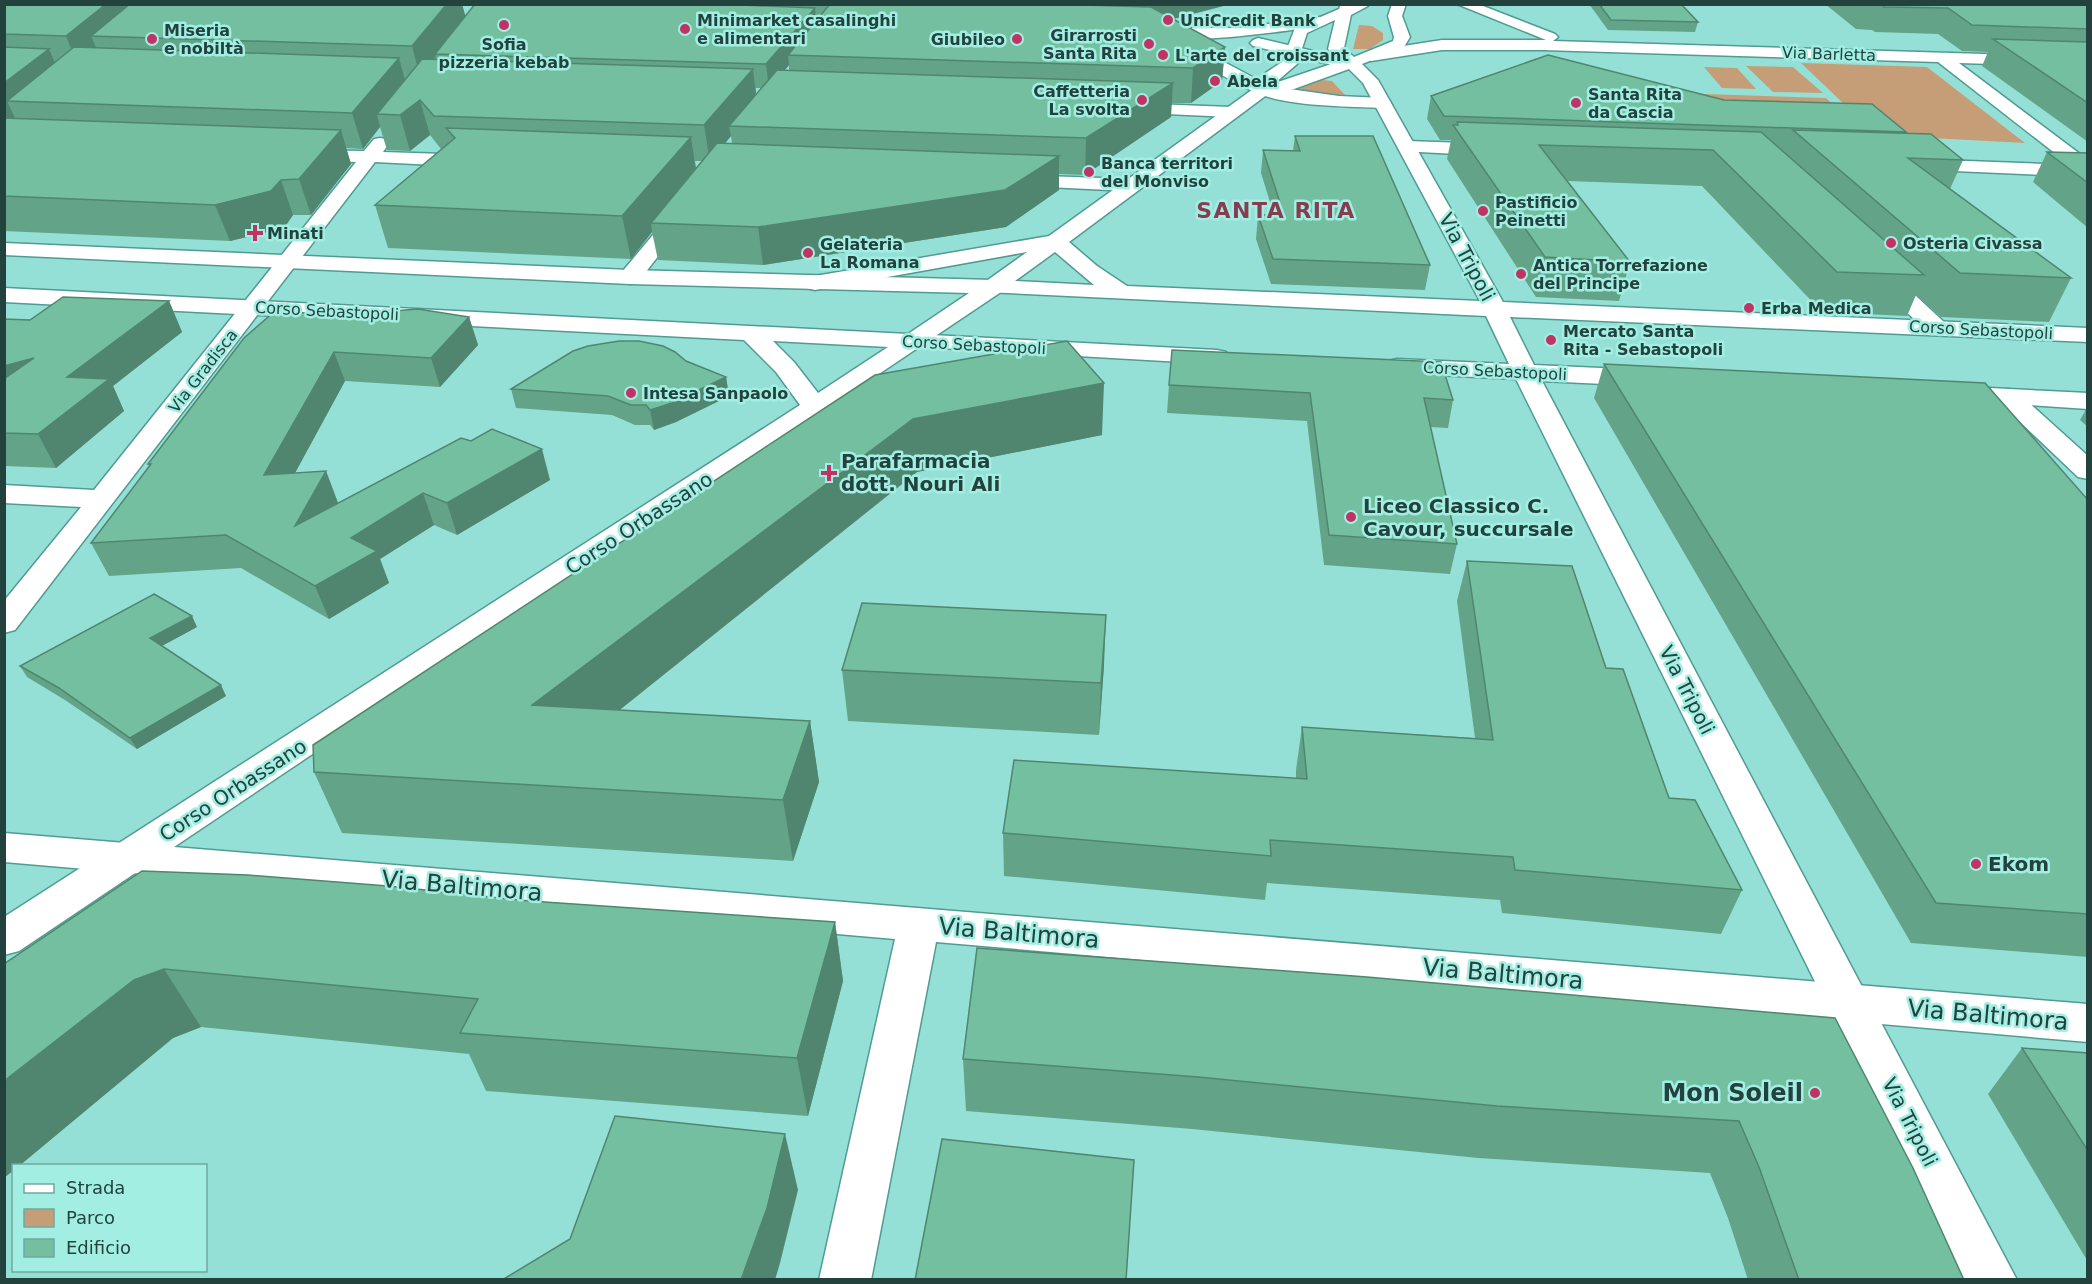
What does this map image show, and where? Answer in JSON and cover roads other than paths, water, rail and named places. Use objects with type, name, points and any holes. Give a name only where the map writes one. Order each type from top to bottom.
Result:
[{"type":"street","points":[[1263,90],[1288,85],[1395,47],[1402,41],[1395,12],[1399,4]]},
{"type":"street","points":[[1464,4],[1571,45]]},
{"type":"street","points":[[1355,7],[1377,20],[1424,30],[1471,38],[1543,45]]},
{"type":"street","points":[[1263,90],[1270,77],[1288,64],[1300,31],[1355,7]]},
{"type":"street","points":[[1350,64],[1335,46],[1355,7]]},
{"type":"street","points":[[1141,33],[1196,34],[1282,27],[1321,21]]},
{"type":"street","points":[[1162,34],[1263,90],[1305,98],[1382,103]]},
{"type":"street","points":[[1196,34],[1240,39],[1350,64]]},
{"type":"street","points":[[1371,56],[1442,45],[1543,45]]},
{"type":"street","name":"Via Barletta","points":[[1543,45],[2088,62]]},
{"type":"street","points":[[1941,57],[2088,170]]},
{"type":"street","name":"Via Tripoli","points":[[1350,64],[1370,81],[1483,284],[1990,1280]]},
{"type":"street","name":"Corso Orbassano","points":[[4,939],[913,342],[993,287],[1263,90]]},
{"type":"street","points":[[1107,108],[1231,112]]},
{"type":"street","name":"Via Gradisca","points":[[4,623],[254,307],[391,128]]},
{"type":"street","points":[[1407,147],[1518,151]]},
{"type":"street","points":[[288,154],[491,161]]},
{"type":"street","points":[[1898,164],[2088,170]]},
{"type":"street","points":[[999,180],[1130,186]]},
{"type":"street","points":[[630,277],[695,196]]},
{"type":"street","points":[[815,283],[1055,241],[1089,271],[1122,293]]},
{"type":"street","name":"Corso Sebastopoli","points":[[4,249],[630,277],[993,287],[2088,335]]},
{"type":"street","points":[[1860,256],[1937,328]]},
{"type":"street","name":"Corso Sebastopoli","points":[[4,295],[1237,358]]},
{"type":"street","points":[[751,333],[785,367],[815,407],[882,392]]},
{"type":"street","points":[[997,368],[1086,350]]},
{"type":"street","name":"Corso Sebastopoli","points":[[1374,365],[1663,379]]},
{"type":"street","points":[[1925,393],[2088,401]]},
{"type":"street","points":[[2008,397],[2088,471]]},
{"type":"street","points":[[4,494],[102,499]]},
{"type":"street","name":"Via Baltimora","points":[[4,847],[2088,1023]]},
{"type":"street","name":"Via Baltimora","points":[[845,1280],[919,925]]},
{"type":"place","name":"UniCredit Bank","points":[[1168,20]]},
{"type":"place","name":"Sofia pizzeria kebab","points":[[504,25]]},
{"type":"place","name":"Minimarket casalinghi e alimentari","points":[[685,29]]},
{"type":"place","name":"Miseria e nobiltà","points":[[152,39]]},
{"type":"place","name":"Giubileo","points":[[1017,39]]},
{"type":"place","name":"Girarrosti Santa Rita","points":[[1149,44]]},
{"type":"place","name":"L'arte del croissant","points":[[1163,55]]},
{"type":"place","name":"Abela","points":[[1215,81]]},
{"type":"place","name":"Caffetteria La svolta","points":[[1142,100]]},
{"type":"place","name":"Santa Rita da Cascia","points":[[1576,103]]},
{"type":"place","name":"Banca territori del Monviso","points":[[1089,172]]},
{"type":"place","name":"Pastificio Peinetti","points":[[1483,211]]},
{"type":"place","name":"Minati","points":[[255,233]]},
{"type":"place","name":"Osteria Civassa","points":[[1891,243]]},
{"type":"place","name":"Gelateria La Romana","points":[[808,253]]},
{"type":"place","name":"Antica Torrefazione del Principe","points":[[1521,274]]},
{"type":"place","name":"Erba Medica","points":[[1749,308]]},
{"type":"place","name":"Mercato Santa Rita - Sebastopoli","points":[[1551,340]]},
{"type":"place","name":"Intesa Sanpaolo","points":[[631,393]]},
{"type":"place","name":"Parafarmacia dott. Nouri Ali","points":[[829,473]]},
{"type":"place","name":"Liceo Classico C. Cavour, succursale","points":[[1351,517]]},
{"type":"place","name":"Ekom","points":[[1976,864]]},
{"type":"place","name":"Mon Soleil","points":[[1815,1093]]},
{"type":"district","name":"SANTA RITA","points":[[1276,210]]}]
